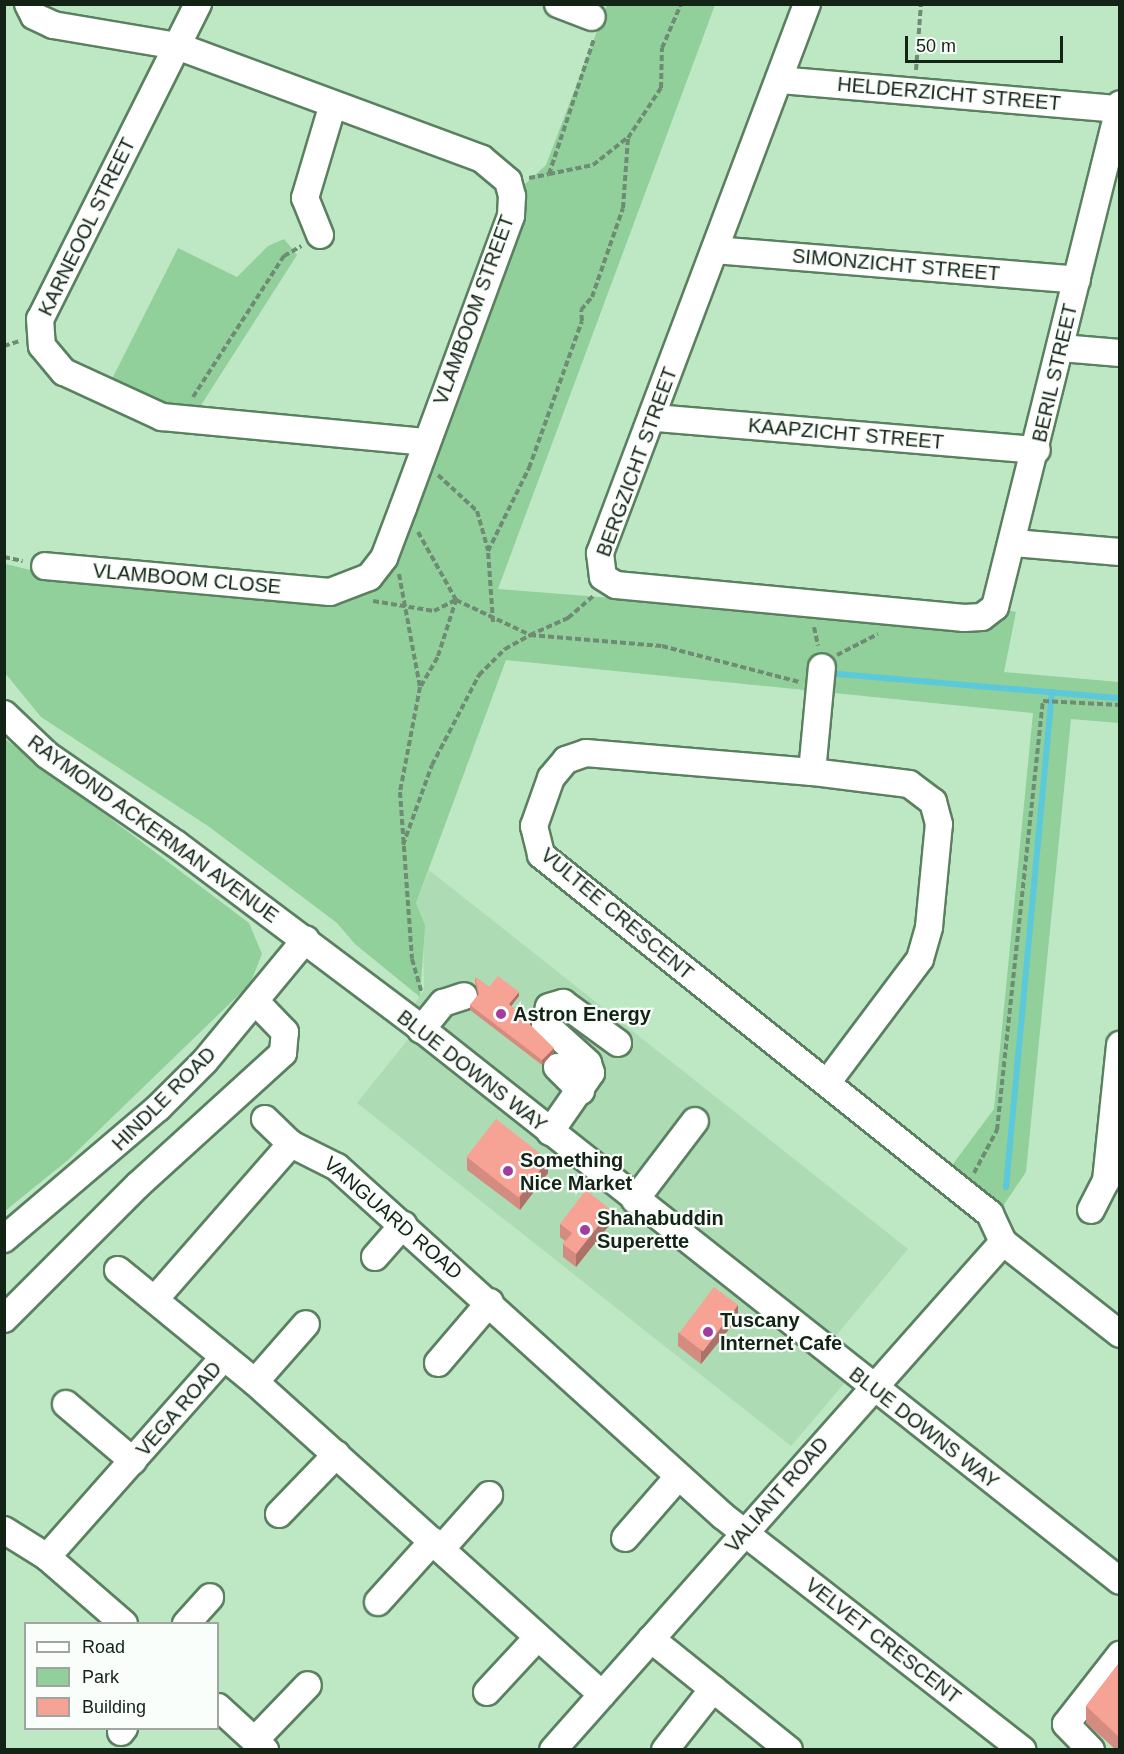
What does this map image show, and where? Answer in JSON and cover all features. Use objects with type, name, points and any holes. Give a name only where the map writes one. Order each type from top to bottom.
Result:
[{"type":"street","points":[[28,4],[34,16],[53,25],[177,46],[482,159],[508,181]]},
{"type":"street","name":"KARNEOOL STREET","points":[[198,4],[40,319],[39,334],[50,361],[64,372],[186,422],[422,452]]},
{"type":"street","points":[[558,4],[592,17]]},
{"type":"street","name":"BERGZICHT STREET","points":[[807,4],[655,418],[600,553],[603,577],[630,589],[964,618]]},
{"type":"street","name":"HELDERZICHT STREET","points":[[779,80],[1119,106]]},
{"type":"street","points":[[320,235],[304,198],[333,104]]},
{"type":"street","name":"BERIL STREET","points":[[964,618],[982,617],[995,607],[1014,543],[1119,106]]},
{"type":"street","name":"VLAMBOOM STREET","points":[[330,592],[369,577],[384,558],[511,216],[508,181]]},
{"type":"street","name":"SIMONZICHT STREET","points":[[715,250],[1077,280]]},
{"type":"street","points":[[1061,348],[1119,353]]},
{"type":"street","name":"KAAPZICHT STREET","points":[[655,418],[1036,450]]},
{"type":"street","points":[[1014,543],[1119,552]]},
{"type":"street","name":"VLAMBOOM CLOSE","points":[[45,566],[330,592]]},
{"type":"street","points":[[812,772],[821,677]]},
{"type":"street","name":"RAYMOND ACKERMAN AVENUE","points":[[4,714],[47,755],[306,939]]},
{"type":"street","name":"VULTEE CRESCENT","points":[[827,1083],[920,959],[929,927],[939,824],[933,802],[918,787],[812,772],[576,755],[551,778],[533,834],[546,860],[990,1214],[1003,1242]]},
{"type":"street","name":"HINDLE ROAD","points":[[4,1239],[158,1108],[255,1001],[306,939]]},
{"type":"street","name":"BLUE DOWNS WAY","points":[[306,939],[1119,1581]]},
{"type":"street","points":[[421,1030],[443,1003],[464,996]]},
{"type":"street","points":[[4,1319],[138,1185],[283,1053],[285,1032],[255,1001]]},
{"type":"street","points":[[550,1132],[581,1091],[591,1067],[544,1024],[549,1007],[563,1003],[618,1043]]},
{"type":"street","points":[[1091,1210],[1113,1182],[1119,1045]]},
{"type":"street","points":[[557,1067],[581,1091]]},
{"type":"street","name":"VANGUARD ROAD","points":[[265,1119],[291,1144],[331,1162],[490,1302],[678,1477],[744,1533]]},
{"type":"street","points":[[635,1200],[695,1121]]},
{"type":"street","points":[[156,1298],[291,1144]]},
{"type":"street","points":[[375,1257],[403,1225]]},
{"type":"street","points":[[1003,1242],[1119,1335]]},
{"type":"street","name":"VALIANT ROAD","points":[[553,1749],[1003,1242]]},
{"type":"street","points":[[118,1270],[156,1298],[255,1382],[602,1694]]},
{"type":"street","points":[[438,1363],[490,1302]]},
{"type":"street","points":[[255,1382],[306,1324]]},
{"type":"street","name":"VEGA ROAD","points":[[47,1557],[224,1357]]},
{"type":"street","name":"VEGA ROAD","points":[[66,1404],[133,1461]]},
{"type":"street","points":[[279,1514],[337,1454]]},
{"type":"street","points":[[625,1538],[678,1477]]},
{"type":"street","points":[[378,1602],[489,1495]]},
{"type":"street","points":[[4,1530],[47,1557],[123,1622]]},
{"type":"street","name":"VELVET CRESCENT","points":[[744,1533],[1022,1749]]},
{"type":"street","points":[[187,1622],[210,1597]]},
{"type":"street","points":[[487,1692],[538,1637]]},
{"type":"street","points":[[651,1639],[789,1749]]},
{"type":"street","points":[[1090,1749],[1066,1724],[1119,1655]]},
{"type":"street","points":[[219,1708],[260,1745],[308,1685]]},
{"type":"street","points":[[665,1749],[713,1689]]},
{"type":"path","points":[[508,181],[593,165],[628,138],[661,88],[662,48],[681,4]]},
{"type":"path","points":[[915,91],[921,4]]},
{"type":"path","points":[[549,174],[594,47],[592,17]]},
{"type":"path","points":[[488,551],[529,468],[582,321],[581,310],[592,297],[619,219],[628,138]]},
{"type":"path","points":[[186,422],[192,399],[284,256],[320,235]]},
{"type":"path","points":[[422,452],[477,511],[488,551],[493,622]]},
{"type":"path","points":[[403,508],[456,600],[493,622],[530,635],[662,646],[821,677]]},
{"type":"path","points":[[384,558],[398,571],[409,608],[420,687],[400,792],[412,959],[426,1000]]},
{"type":"path","points":[[403,845],[432,765],[479,675],[505,649],[568,618],[597,593],[603,577]]},
{"type":"path","points":[[364,599],[409,608],[434,610],[456,600]]},
{"type":"path","points":[[420,687],[438,656],[456,600]]},
{"type":"path","points":[[811,605],[821,677]]},
{"type":"path","points":[[821,677],[850,644],[916,614]]},
{"type":"path","points":[[964,1193],[997,1130],[1042,701],[1119,705]]},
{"type":"path","points":[[4,936],[4,943]]},
{"type":"shaded area","points":[[429,870],[908,1249],[826,1348],[855,1371],[791,1446],[357,1103],[418,1027],[406,1017],[424,990],[423,924],[416,903]]},
{"type":"green space","points":[[607,5],[715,5],[498,589],[978,627],[1007,610],[1016,612],[1004,672],[1119,682],[1119,723],[1071,719],[1026,1172],[1001,1209],[950,1168],[994,1109],[1033,713],[506,660],[416,903],[425,926],[420,997],[355,944],[337,923],[208,826],[41,717],[5,673],[6,564],[46,574],[357,594],[521,188],[546,165]]},
{"type":"green space","points":[[284,239],[297,255],[196,413],[110,383],[178,248],[237,277],[268,246]]},
{"type":"green space","points":[[5,739],[249,923],[262,954],[250,984],[68,1160],[5,1211]]},
{"type":"building","points":[[498,976],[519,992],[509,1004],[554,1048],[542,1060],[470,1005],[479,994],[475,977],[489,987]]},
{"type":"building","name":"Something Nice Market","points":[[496,1119],[548,1160],[518,1197],[466,1157]]},
{"type":"building","name":"Shahabuddin Superette","points":[[586,1190],[611,1210],[576,1254],[563,1244],[572,1233],[560,1224]]},
{"type":"building","name":"Tuscany Internet Cafe","points":[[714,1287],[738,1305],[703,1351],[679,1333]]},
{"type":"building","points":[[1119,1663],[1119,1737],[1086,1706]]},
{"type":"waterway","points":[[838,674],[1120,698]]},
{"type":"waterway","points":[[1006,1187],[1052,692]]},
{"type":"place","name":"Astron Energy","points":[[501,1014]]},
{"type":"place","name":"Something Nice Market","points":[[508,1171]]},
{"type":"place","name":"Shahabuddin Superette","points":[[585,1230]]},
{"type":"place","name":"Tuscany Internet Cafe","points":[[708,1332]]}]
